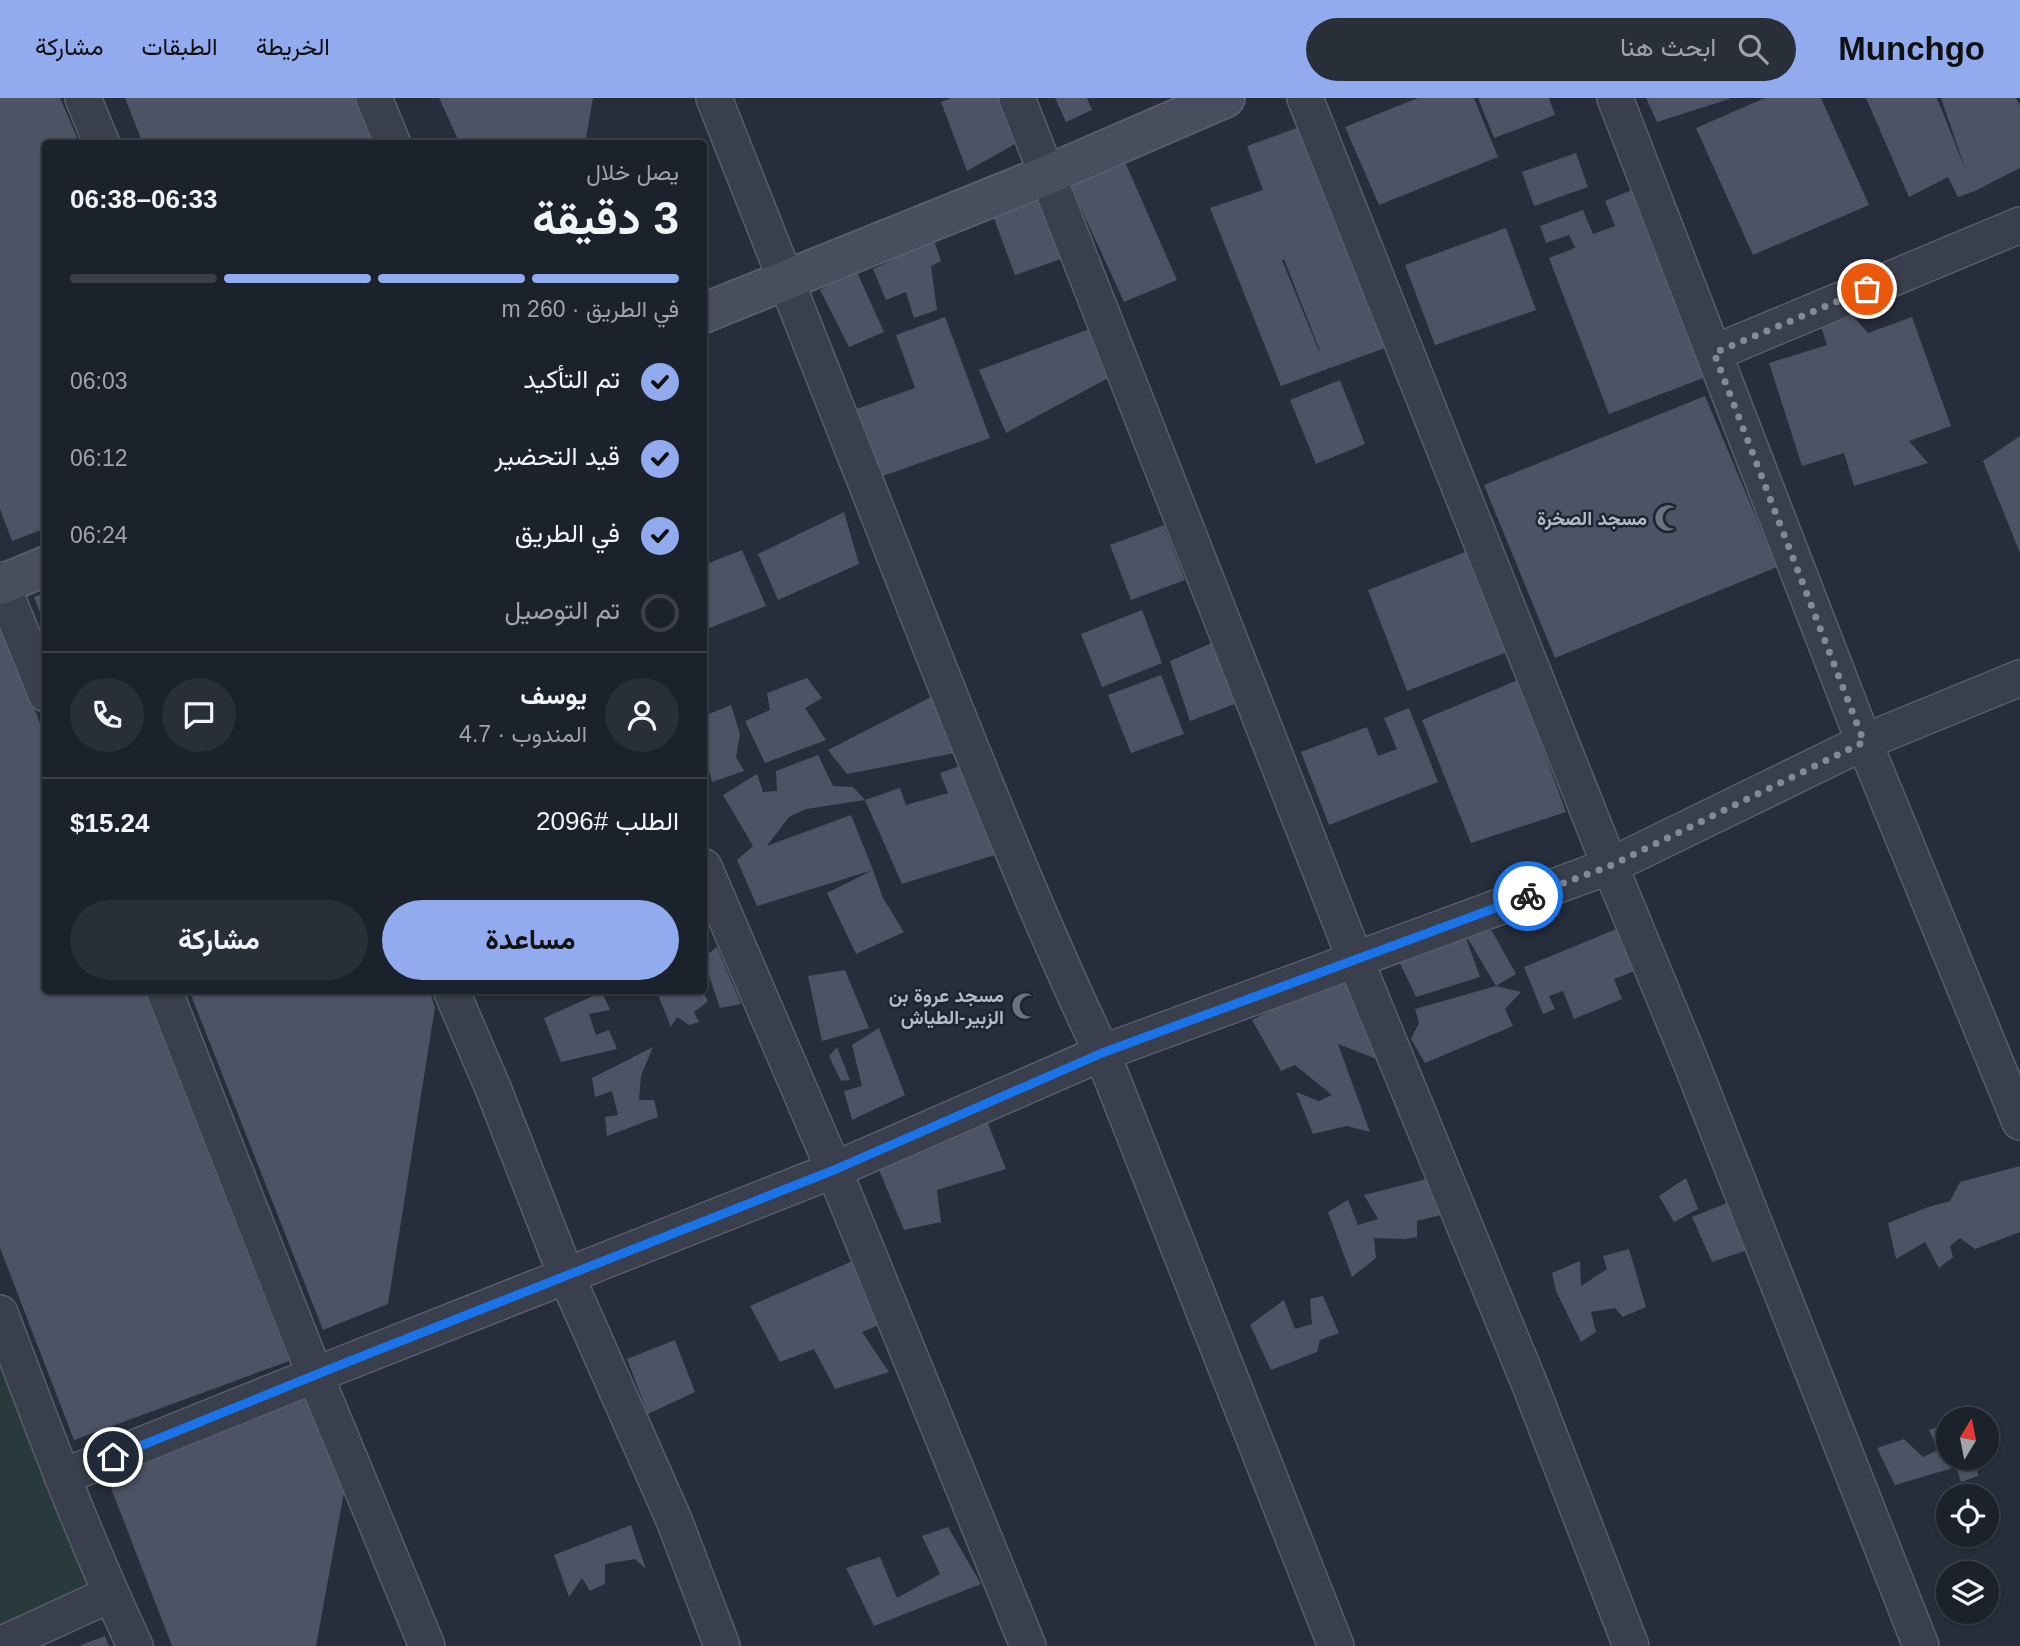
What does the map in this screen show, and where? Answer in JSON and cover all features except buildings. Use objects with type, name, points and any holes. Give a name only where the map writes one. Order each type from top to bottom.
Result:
[{"type":"street","points":[[83,98],[100,140]]},
{"type":"street","points":[[374,98],[391,140]]},
{"type":"street","points":[[714,98],[1019,867],[1102,1053],[1336,1646]]},
{"type":"street","points":[[1017,98],[1355,959],[1530,1385],[1631,1646]]},
{"type":"street","points":[[707,312],[1047,175],[1225,98]]},
{"type":"street","points":[[1305,98],[1921,1646]]},
{"type":"street","points":[[1615,98],[1864,742],[2020,1122]]},
{"type":"street","points":[[1714,353],[2020,225]]},
{"type":"street","points":[[42,567],[0,583],[42,684]]},
{"type":"street","points":[[62,1477],[834,1170],[1102,1053],[1610,866],[1864,742],[2020,678]]},
{"type":"street","points":[[707,874],[834,1170],[1028,1646]]},
{"type":"street","points":[[166,994],[315,1375],[427,1646]]},
{"type":"street","points":[[452,994],[493,1088],[566,1275],[674,1520],[722,1646]]},
{"type":"street","points":[[0,1313],[6,1348],[135,1646]]},
{"type":"street","points":[[0,1645],[111,1594]]},
{"type":"shaded area","points":[[0,1355],[109,1594],[0,1644]]},
{"type":"way so far","points":[[1528,896],[1610,866],[1864,742],[1714,353],[1867,289]]},
{"type":"place","name":"مسجد الصخرة","points":[[1668,518]]},
{"type":"place","name":"مسجد عروة بن الزبير-الطياش","points":[[1025,1006]]},
{"type":"route","points":[[113,1457],[834,1170],[1102,1053],[1528,896]]}]
